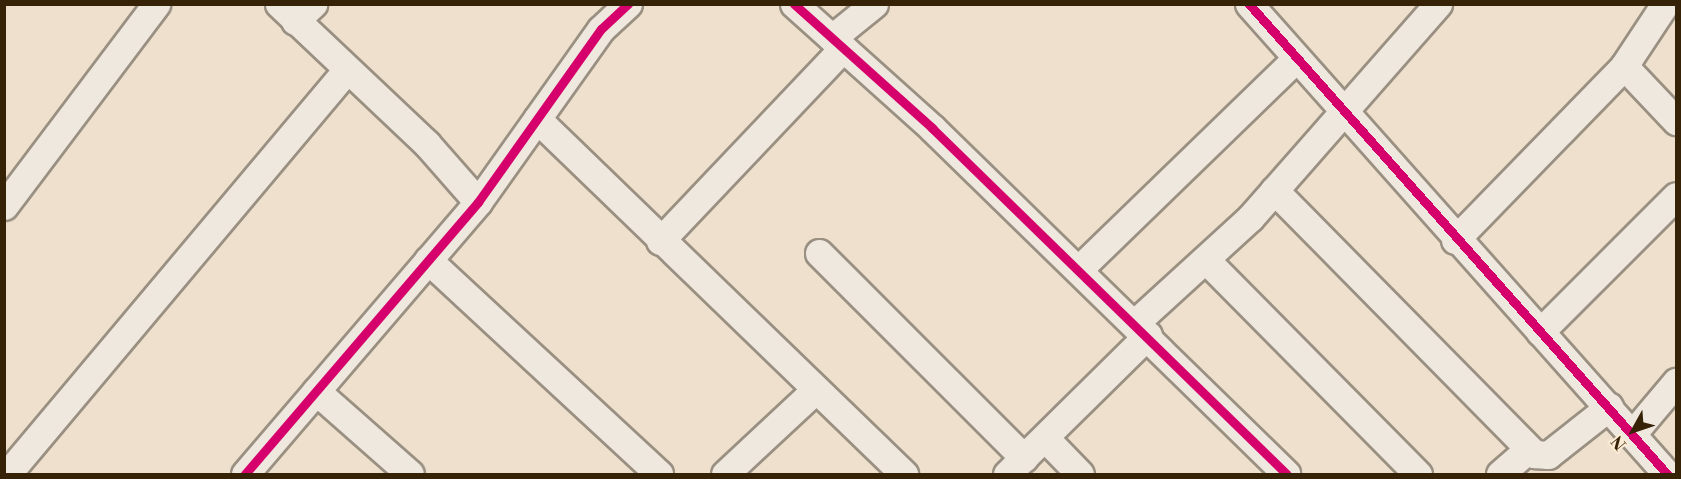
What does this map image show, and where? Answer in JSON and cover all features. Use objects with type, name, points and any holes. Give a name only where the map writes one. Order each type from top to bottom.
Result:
[{"type":"street","points":[[4,206],[156,4]]},
{"type":"street","points":[[245,474],[477,202],[601,29],[628,4]]},
{"type":"street","points":[[794,4],[1142,329],[1286,474]]},
{"type":"street","points":[[660,241],[874,4]]},
{"type":"street","points":[[1250,4],[1455,240],[1609,407],[1667,474]]},
{"type":"street","points":[[819,253],[1016,466],[1045,438],[1142,329],[1274,190],[1438,4]]},
{"type":"street","points":[[1455,240],[1624,66],[1665,4]]},
{"type":"street","points":[[296,10],[345,72],[427,144],[477,202]]},
{"type":"street","points":[[1079,269],[1297,58]]},
{"type":"street","points":[[1624,66],[1677,121]]},
{"type":"street","points":[[8,470],[345,72]]},
{"type":"street","points":[[537,119],[814,391],[904,474]]},
{"type":"street","points":[[1274,190],[1528,450],[1548,455],[1609,407]]},
{"type":"street","points":[[1540,332],[1677,196]]},
{"type":"street","points":[[428,260],[659,474]]},
{"type":"street","points":[[1207,261],[1418,474]]},
{"type":"street","points":[[1633,434],[1677,382]]},
{"type":"street","points":[[316,391],[410,474]]},
{"type":"street","points":[[725,474],[814,391]]},
{"type":"street","points":[[1045,438],[1080,474]]},
{"type":"street","points":[[1500,474],[1528,450]]},
{"type":"cycle path","points":[[245,474],[478,202],[601,29],[628,4]]},
{"type":"cycle path","points":[[794,4],[932,128],[1286,474]]},
{"type":"cycle path","points":[[1249,4],[1667,474]]}]
